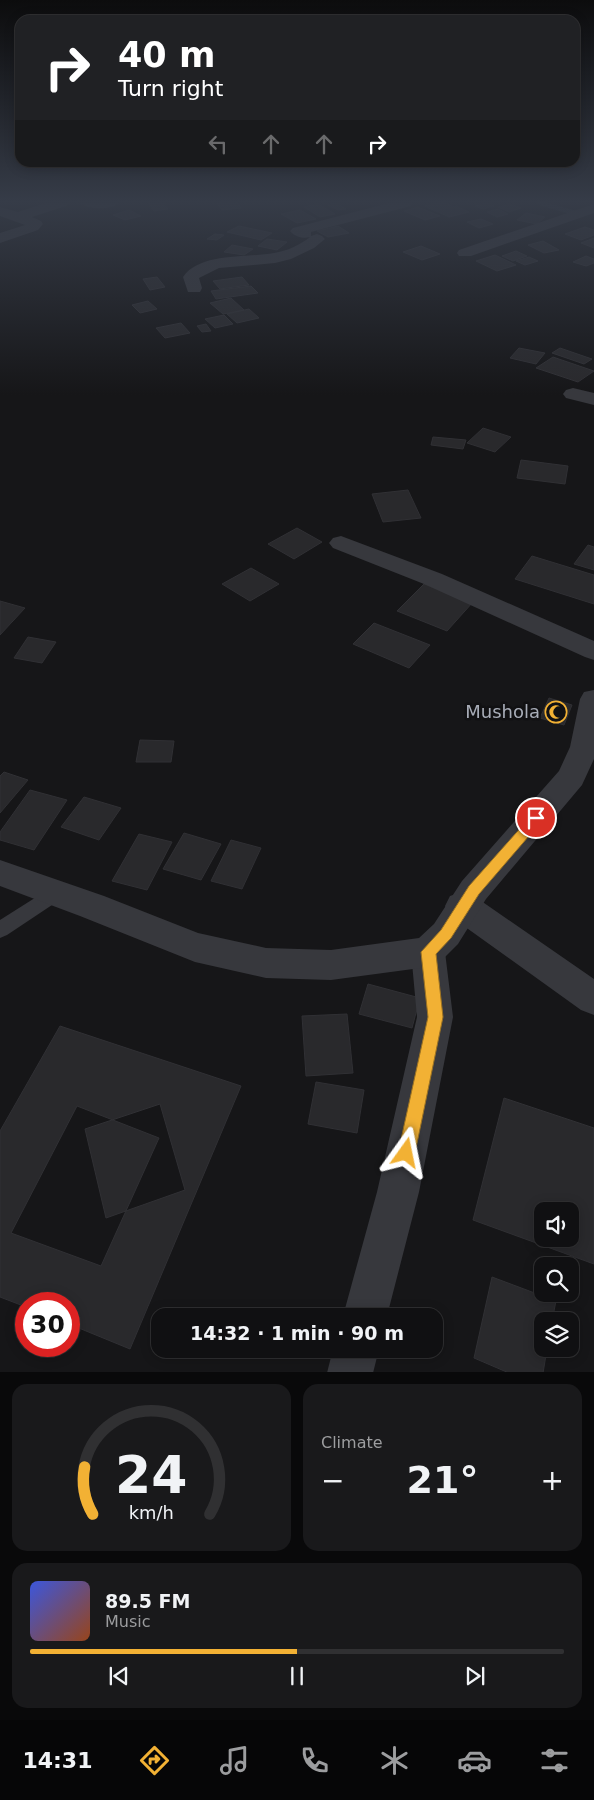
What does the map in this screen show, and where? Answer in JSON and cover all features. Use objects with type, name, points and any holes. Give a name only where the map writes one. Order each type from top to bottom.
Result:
[{"type":"street","points":[[194,288],[191,277],[204,269],[212,267]]},
{"type":"street","points":[[573,394],[594,399]]},
{"type":"street","points":[[341,543],[433,579],[594,651]]},
{"type":"street","points":[[367,1308],[398,1192],[436,1017],[445,931],[570,777],[585,747],[594,699]]},
{"type":"street","points":[[0,873],[92,906],[195,947],[266,963],[331,965],[445,931],[594,999]]},
{"type":"street","points":[[350,1372],[354,1358]]},
{"type":"lane","points":[[0,930],[56,894]]},
{"type":"building","points":[[489,267],[510,267],[497,271]]},
{"type":"building","points":[[157,277],[165,287],[150,290],[143,279]]},
{"type":"building","points":[[242,277],[249,285],[220,289],[213,281]]},
{"type":"building","points":[[251,286],[258,293],[216,299],[211,291]]},
{"type":"building","points":[[231,298],[244,310],[223,314],[210,303]]},
{"type":"building","points":[[148,301],[157,309],[140,313],[132,305]]},
{"type":"building","points":[[249,309],[259,318],[237,323],[227,314]]},
{"type":"building","points":[[224,315],[233,324],[215,328],[205,319]]},
{"type":"building","points":[[181,323],[190,333],[165,338],[156,328]]},
{"type":"building","points":[[206,324],[211,331],[202,332],[197,326]]},
{"type":"building","points":[[519,348],[545,353],[536,364],[510,358]]},
{"type":"building","points":[[560,348],[592,359],[584,364],[552,353]]},
{"type":"building","points":[[553,357],[594,371],[578,382],[536,368]]},
{"type":"building","points":[[483,428],[511,437],[495,452],[467,443]]},
{"type":"building","points":[[433,437],[466,440],[463,449],[431,445]]},
{"type":"building","points":[[521,460],[568,466],[565,484],[517,478]]},
{"type":"building","points":[[408,490],[421,518],[383,522],[372,494]]},
{"type":"building","points":[[297,528],[322,542],[294,559],[268,544]]},
{"type":"building","points":[[588,545],[594,547],[594,570],[574,564]]},
{"type":"building","points":[[532,556],[594,575],[594,604],[515,579]]},
{"type":"building","points":[[251,568],[279,584],[250,601],[222,584]]},
{"type":"building","points":[[424,584],[473,602],[447,631],[397,611]]},
{"type":"building","points":[[0,601],[25,608],[0,635]]},
{"type":"building","points":[[374,623],[430,645],[409,668],[353,644]]},
{"type":"building","points":[[28,637],[56,642],[42,663],[14,658]]},
{"type":"building","name":"Mushola","points":[[549,698],[572,705],[564,725],[540,718]]},
{"type":"building","points":[[140,740],[174,741],[171,762],[136,762]]},
{"type":"building","points":[[4,772],[28,780],[0,813],[0,776]]},
{"type":"building","points":[[30,790],[67,800],[34,850],[0,840],[0,832]]},
{"type":"building","points":[[84,797],[121,808],[99,840],[61,827]]},
{"type":"building","points":[[184,833],[221,844],[201,880],[163,869]]},
{"type":"building","points":[[139,834],[172,842],[147,890],[112,881]]},
{"type":"building","points":[[231,840],[261,848],[242,889],[211,881]]},
{"type":"building","points":[[368,984],[420,998],[412,1028],[359,1014]]},
{"type":"building","points":[[347,1014],[353,1073],[306,1076],[302,1016]]},
{"type":"building","points":[[60,1026],[241,1086],[130,1349],[80,1329],[80,1292],[15,1292],[15,1303],[0,1297],[0,1131]],"holes":[[[77,1106],[159,1138],[101,1266],[11,1233]]]},
{"type":"building","points":[[316,1082],[364,1090],[357,1133],[308,1124]]},
{"type":"building","points":[[504,1098],[594,1128],[594,1264],[547,1247],[579,1247],[579,1202],[534,1202],[534,1242],[473,1220]]},
{"type":"building","points":[[160,1104],[185,1190],[106,1218],[85,1129]]},
{"type":"building","points":[[492,1277],[534,1293],[534,1302],[556,1302],[554,1312],[534,1312],[534,1357],[546,1357],[543,1372],[507,1372],[474,1358]]},
{"type":"place","name":"Mushola","points":[[556,712]]},
{"type":"route","points":[[406,1153],[436,1017],[428,952],[446,934],[462,906],[474,890],[536,818]]}]
